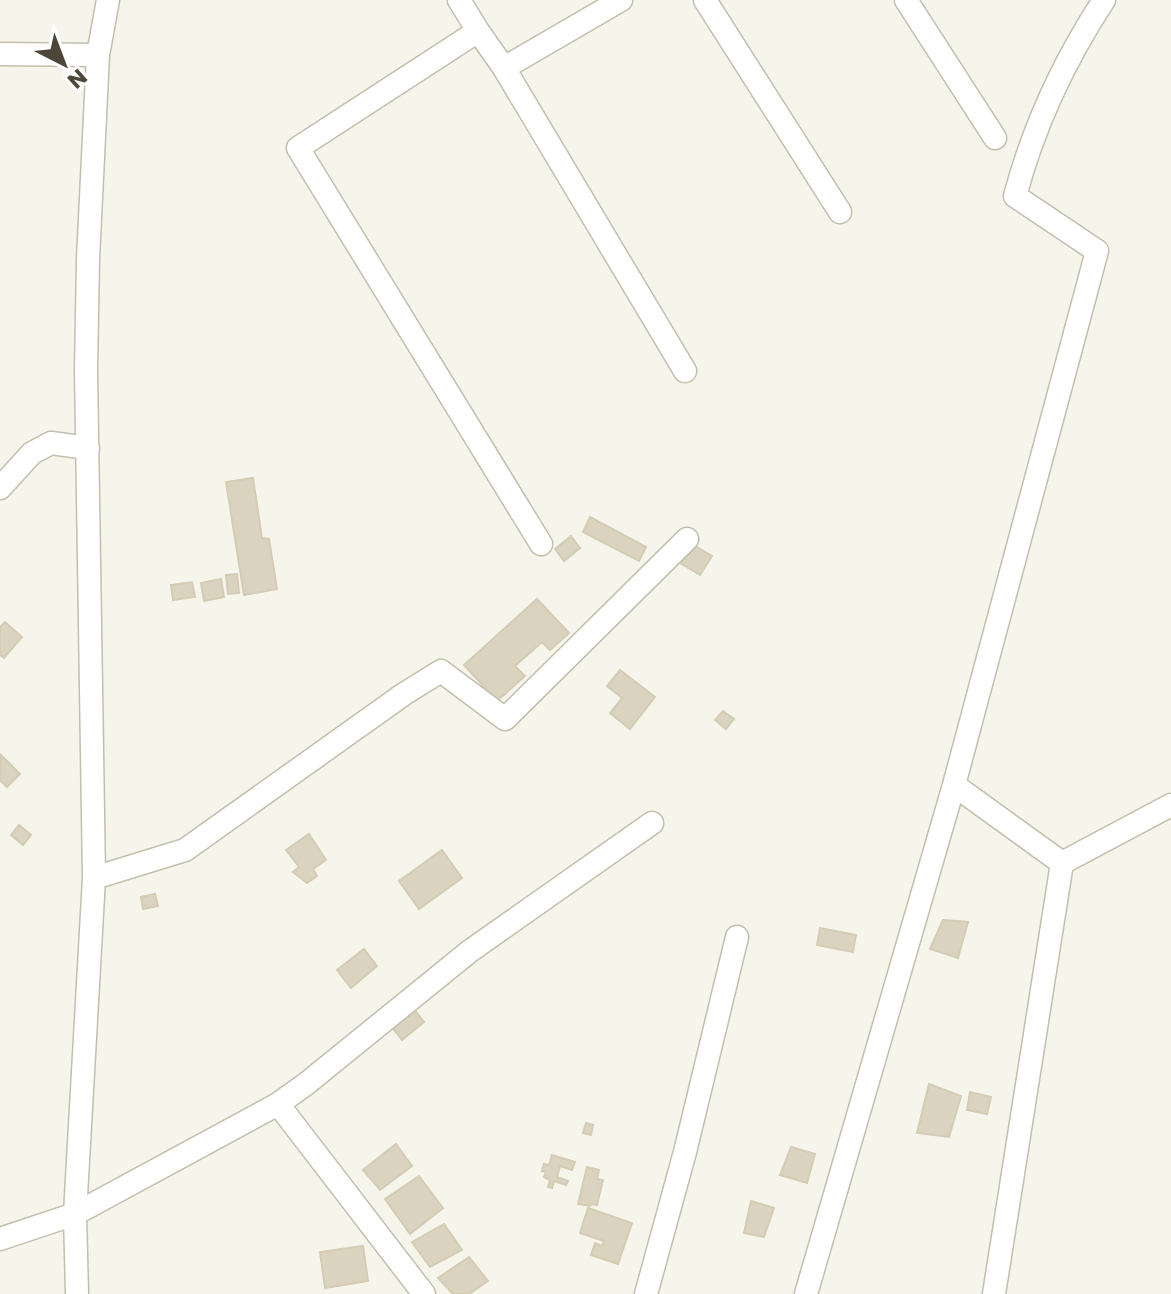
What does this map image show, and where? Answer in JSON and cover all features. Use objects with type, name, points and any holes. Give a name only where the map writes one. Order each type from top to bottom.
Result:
[{"type":"street","points":[[77,1294],[75,1214],[94,878],[88,259],[98,55],[108,0]]},
{"type":"street","points":[[459,0],[504,68],[685,371]]},
{"type":"street","points":[[504,68],[621,0]]},
{"type":"street","points":[[705,0],[840,212]]},
{"type":"street","points":[[906,0],[995,138]]},
{"type":"street","points":[[806,1294],[954,785],[1097,251],[1015,196],[1026,154],[1072,48],[1104,0]]},
{"type":"street","points":[[478,31],[298,148],[541,544]]},
{"type":"street","points":[[0,54],[98,55]]},
{"type":"street","points":[[0,488],[32,453],[51,443],[88,448]]},
{"type":"street","points":[[94,878],[185,850],[441,671],[505,719],[687,539]]},
{"type":"street","points":[[954,785],[1062,863]]},
{"type":"street","points":[[1062,863],[1171,805]]},
{"type":"street","points":[[0,1239],[75,1214],[278,1104],[470,951],[652,823]]},
{"type":"street","points":[[994,1294],[1062,863]]},
{"type":"street","points":[[646,1294],[685,1152],[737,937]]},
{"type":"street","points":[[278,1104],[424,1294]]},
{"type":"building","points":[[253,478],[262,538],[269,539],[277,589],[244,595],[226,482]]},
{"type":"building","points":[[590,517],[646,547],[639,561],[583,532]]},
{"type":"building","points":[[571,536],[580,548],[564,561],[555,549]]},
{"type":"building","points":[[692,544],[712,556],[700,575],[680,563]]},
{"type":"building","points":[[237,574],[239,593],[228,594],[226,575]]},
{"type":"building","points":[[221,579],[224,597],[204,601],[201,583]]},
{"type":"building","points":[[192,582],[195,597],[173,600],[171,585]]},
{"type":"building","points":[[537,599],[569,633],[550,650],[542,642],[515,666],[525,676],[497,701],[464,665]]},
{"type":"building","points":[[5,622],[22,637],[4,658],[0,655],[0,627]]},
{"type":"building","points":[[620,670],[655,697],[630,729],[610,713],[622,698],[607,686]]},
{"type":"building","points":[[723,711],[734,719],[726,729],[715,720]]},
{"type":"building","points":[[1,755],[20,774],[7,787],[0,780]]},
{"type":"building","points":[[19,825],[31,835],[23,845],[11,835]]},
{"type":"building","points":[[309,834],[326,860],[313,869],[317,876],[307,883],[293,872],[299,867],[286,850]]},
{"type":"building","points":[[442,850],[462,878],[419,909],[399,881]]},
{"type":"building","points":[[155,894],[158,906],[143,909],[141,897]]},
{"type":"building","points":[[943,920],[968,922],[958,958],[930,949]]},
{"type":"building","points":[[820,928],[856,935],[853,952],[817,945]]},
{"type":"building","points":[[364,949],[377,966],[351,988],[337,970]]},
{"type":"building","points":[[413,1008],[424,1022],[402,1040],[391,1026]]},
{"type":"building","points":[[929,1084],[961,1096],[949,1137],[917,1133]]},
{"type":"building","points":[[970,1092],[991,1097],[987,1114],[967,1110]]},
{"type":"building","points":[[586,1123],[593,1125],[591,1135],[583,1133]]},
{"type":"building","points":[[396,1144],[412,1166],[380,1190],[363,1170]]},
{"type":"building","points":[[791,1147],[815,1154],[807,1183],[780,1175]]},
{"type":"building","points":[[552,1155],[575,1162],[572,1170],[560,1166],[557,1177],[568,1181],[566,1185],[554,1181],[552,1188],[548,1187],[550,1180],[544,1177],[546,1172],[542,1171],[544,1164],[549,1165]]},
{"type":"building","points":[[587,1167],[599,1170],[597,1179],[603,1180],[597,1205],[578,1204]]},
{"type":"building","points":[[419,1176],[443,1208],[410,1234],[385,1199]]},
{"type":"building","points":[[751,1201],[774,1208],[764,1237],[744,1233]]},
{"type":"building","points":[[588,1208],[632,1223],[618,1264],[591,1255],[595,1243],[602,1246],[604,1241],[580,1233]]},
{"type":"building","points":[[444,1224],[462,1250],[430,1267],[412,1242]]},
{"type":"building","points":[[363,1246],[368,1281],[325,1288],[320,1252]]},
{"type":"building","points":[[469,1257],[488,1281],[469,1294],[453,1294],[438,1278]]}]
